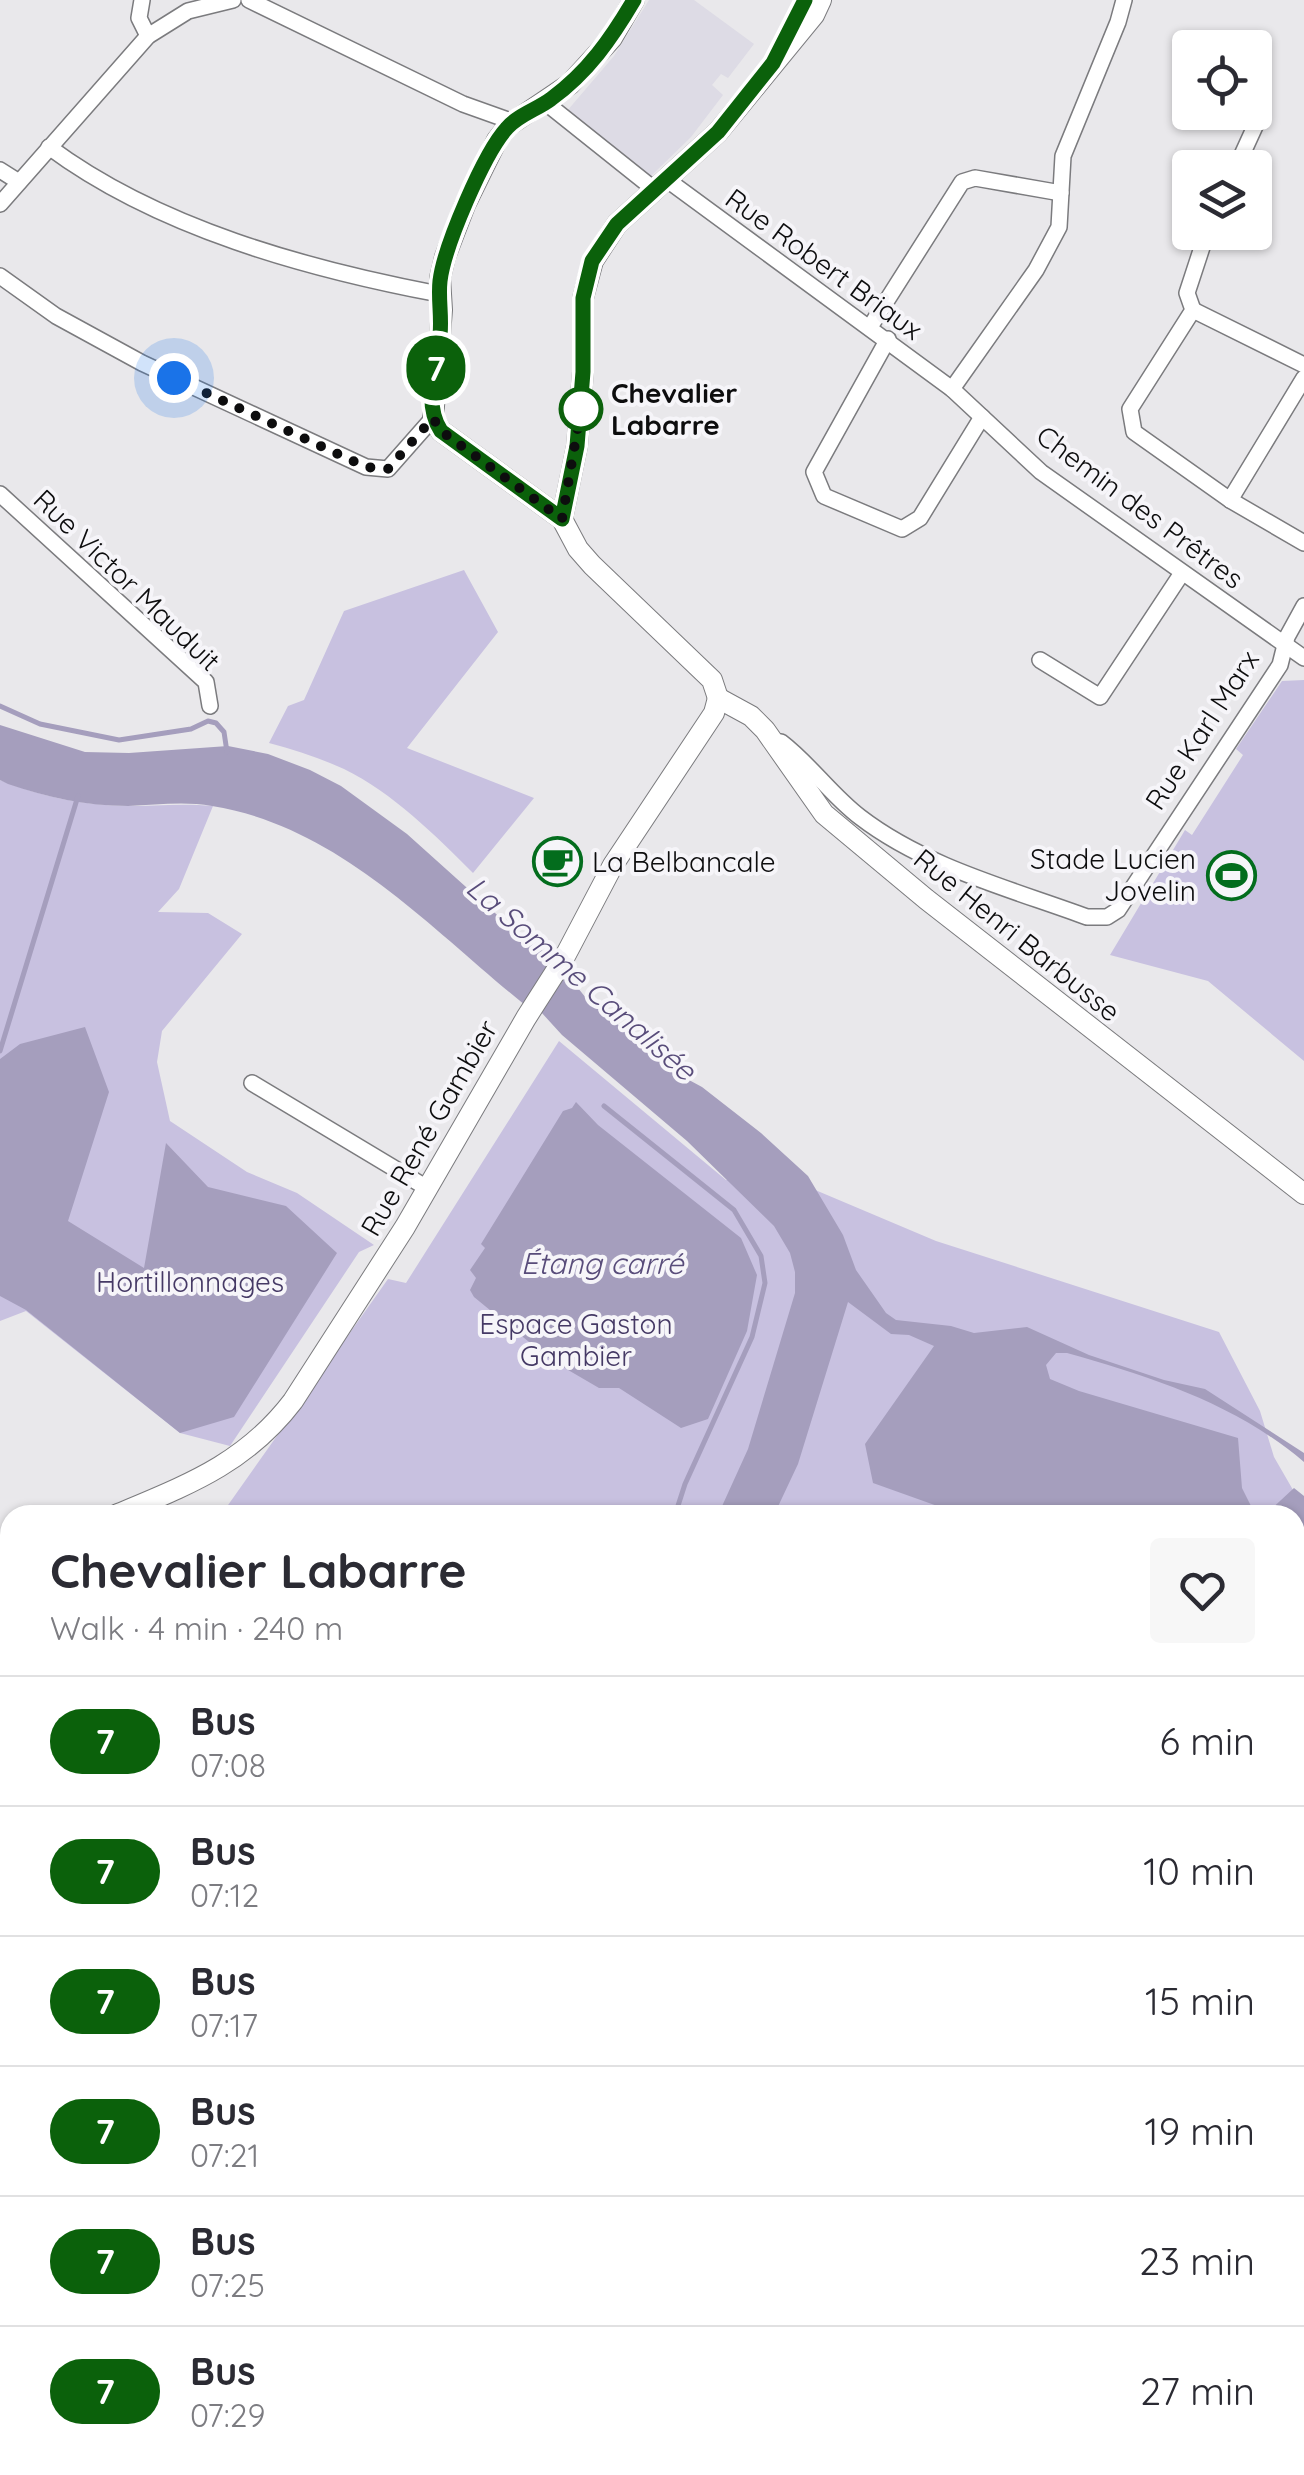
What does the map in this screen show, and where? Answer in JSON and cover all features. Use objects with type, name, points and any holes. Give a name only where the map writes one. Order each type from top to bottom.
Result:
[{"type":"street","points":[[142,0],[139,18],[148,36]]},
{"type":"street","points":[[0,204],[148,36],[188,11],[233,0]]},
{"type":"street","points":[[249,0],[509,124]]},
{"type":"street","points":[[562,519],[441,431],[433,418],[442,310],[439,294],[445,257],[497,140],[509,124],[546,103],[592,63],[634,0]]},
{"type":"street","points":[[718,698],[712,680],[592,566],[562,519],[577,446],[587,277],[602,242],[718,132],[814,16],[821,0]]},
{"type":"street","points":[[952,389],[1036,270],[1059,227],[1064,156],[1124,0]]},
{"type":"street","name":"Rue Robert Briaux","points":[[546,103],[888,339],[952,389]]},
{"type":"street","points":[[49,147],[80,170],[225,239],[311,266],[439,294]]},
{"type":"street","points":[[0,170],[19,182]]},
{"type":"street","points":[[870,327],[962,182],[975,178],[1061,193]]},
{"type":"street","points":[[1201,250],[1187,293],[1193,310],[1304,364]]},
{"type":"street","points":[[0,276],[56,316],[142,363],[366,467],[388,469],[433,418]]},
{"type":"street","points":[[1193,310],[1130,409],[1134,432],[1230,500],[1304,543]]},
{"type":"street","points":[[888,339],[814,472],[824,496],[902,529],[920,518],[982,417]]},
{"type":"street","points":[[1230,500],[1304,378]]},
{"type":"street","name":"Chemin des Prêtres","points":[[952,389],[1041,472],[1304,658]]},
{"type":"street","name":"Rue Victor Mauduit","points":[[0,494],[206,682],[210,706]]},
{"type":"street","points":[[1040,660],[1100,697],[1182,572]]},
{"type":"street","name":"Rue Karl Marx","points":[[772,742],[784,744],[858,816],[895,840],[943,864],[1088,917],[1106,918],[1118,910],[1280,664],[1287,637],[1304,606]]},
{"type":"street","name":"Rue Henri Barbusse","points":[[718,698],[751,716],[824,814],[926,899],[1304,1194]]},
{"type":"street","name":"Rue René Gambier","points":[[138,1505],[242,1455],[276,1423],[326,1354],[563,960],[613,865],[714,713],[718,698]]},
{"type":"street","points":[[252,1084],[428,1188]]},
{"type":"shaded area","points":[[649,0],[694,0],[754,44],[728,78],[721,74],[712,85],[723,95],[691,137],[651,176],[567,111],[614,56]]},
{"type":"green space","points":[[464,570],[498,632],[407,748],[534,798],[473,873],[413,816],[362,779],[326,761],[269,743],[288,706],[304,700],[344,611]]},
{"type":"green space","name":"Stade Lucien Jovelin","points":[[1304,680],[1304,1061],[1208,981],[1110,955],[1185,830],[1192,835],[1243,755],[1236,749],[1282,681]]},
{"type":"green space","name":"Hortillonnages","points":[[0,780],[46,795],[93,804],[213,806],[179,889],[158,912],[208,913],[242,934],[162,1031],[157,1062],[170,1121],[247,1172],[297,1193],[374,1245],[359,1252],[230,1446],[180,1433],[26,1311],[0,1321]]},
{"type":"green space","name":"Espace Gaston Gambier","points":[[559,1041],[726,1180],[775,1173],[936,1241],[1219,1332],[1260,1411],[1274,1457],[1302,1505],[228,1505],[388,1279],[406,1283]]},
{"type":"water","points":[[0,725],[85,752],[228,746],[268,754],[341,786],[407,834],[525,940],[553,957],[586,998],[676,1073],[702,1087],[761,1133],[808,1176],[843,1235],[856,1270],[886,1313],[896,1320],[951,1326],[974,1333],[1027,1327],[1089,1355],[1205,1389],[1304,1453],[1304,1462],[1222,1408],[1130,1372],[1056,1353],[1046,1365],[1050,1379],[1238,1438],[1242,1488],[1250,1505],[935,1505],[873,1483],[865,1444],[934,1346],[909,1335],[891,1334],[848,1302],[798,1464],[779,1505],[723,1505],[748,1449],[795,1293],[790,1253],[774,1226],[687,1141],[562,1035],[541,1012],[525,1005],[417,913],[341,857],[258,817],[212,806],[97,804],[52,797],[0,780]]},
{"type":"water","points":[[85,1027],[109,1092],[68,1221],[144,1268],[166,1143],[208,1187],[286,1206],[337,1253],[234,1417],[180,1433],[26,1310],[0,1296],[0,1059],[20,1044]]},
{"type":"water","name":"Étang carré","points":[[576,1102],[598,1125],[741,1238],[757,1275],[747,1331],[708,1419],[681,1428],[619,1388],[599,1388],[551,1360],[470,1290],[476,1278],[470,1270],[485,1248],[481,1244],[563,1111]]},
{"type":"water","points":[[1294,1488],[1304,1496],[1304,1505],[1276,1505]]},
{"type":"waterway","points":[[0,706],[40,724],[119,740],[191,729],[208,721],[224,732],[227,752]]},
{"type":"waterway","points":[[0,1051],[78,796]]},
{"type":"waterway","points":[[604,1106],[734,1210],[761,1256],[765,1283],[752,1337],[678,1505]]},
{"type":"bus line","name":"7","points":[[634,0],[592,63],[546,103],[509,124],[497,140],[465,205],[440,278],[442,310],[433,418],[441,431],[562,519],[577,446],[583,298],[592,261],[617,224],[718,132],[773,63],[805,0]]},
{"type":"place","name":"Chevalier Labarre","points":[[581,409]]},
{"type":"place","name":"La Belbancale","points":[[557,862]]},
{"type":"place","name":"Stade Lucien Jovelin","points":[[1231,875]]},
{"type":"route","points":[[174,378],[366,467],[388,469],[433,418],[441,431],[562,519],[581,409]]},
{"type":"water label","name":"La Somme Canalisée","points":[[581,979]]}]
